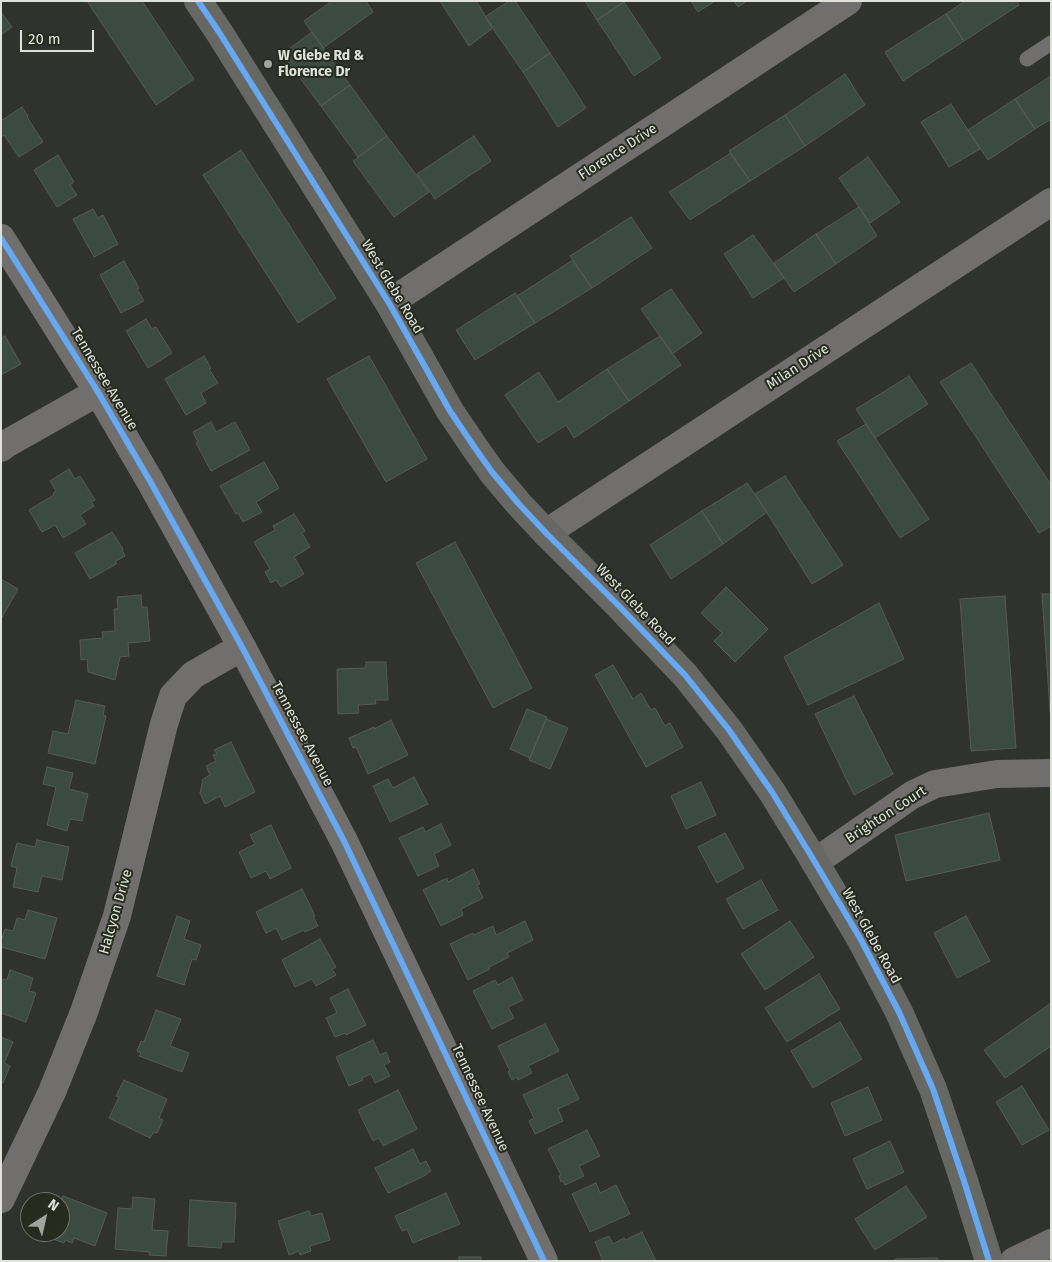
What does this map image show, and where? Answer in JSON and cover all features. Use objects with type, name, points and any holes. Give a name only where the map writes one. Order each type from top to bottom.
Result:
[{"type":"main road","name":"West Glebe Road","points":[[198,1],[389,303],[450,411],[492,472],[546,533],[619,606],[678,669],[730,730],[772,792],[860,938],[894,1004],[929,1080],[989,1261]]},
{"type":"street","name":"Florence Drive","points":[[389,303],[848,1]]},
{"type":"street","name":"Milan Drive","points":[[546,533],[1051,202]]},
{"type":"street","name":"Tennessee Avenue","points":[[1,238],[98,392],[150,481],[242,647],[344,841],[544,1261]]},
{"type":"street","points":[[1,448],[98,392]]},
{"type":"street","name":"Halcyon Drive","points":[[1,1199],[52,1092],[84,1012],[117,916],[164,724],[173,696],[193,675],[242,647]]},
{"type":"street","name":"Brighton Court","points":[[815,862],[912,795],[935,784],[997,774],[1051,773]]},
{"type":"street","points":[[1014,1261],[1051,1243]]},
{"type":"lane","points":[[1027,59],[1051,43]]},
{"type":"building","points":[[87,1],[142,1],[194,79],[156,105]]},
{"type":"building","points":[[332,1],[366,1],[373,12],[323,48],[304,21]]},
{"type":"building","points":[[440,1],[476,1],[493,28],[469,46]]},
{"type":"building","points":[[509,1],[515,1],[550,53],[523,72],[485,17]]},
{"type":"building","points":[[585,1],[624,1],[624,2],[597,20]]},
{"type":"building","points":[[691,1],[715,1],[698,12]]},
{"type":"building","points":[[734,1],[747,1],[738,7]]},
{"type":"building","points":[[965,1],[1017,1],[1019,5],[964,41],[946,14]]},
{"type":"building","points":[[624,2],[661,58],[634,76],[597,20]]},
{"type":"building","points":[[1,12],[12,27],[1,35]]},
{"type":"building","points":[[946,14],[964,41],[903,81],[885,52]]},
{"type":"building","points":[[312,32],[350,85],[321,106],[282,54]]},
{"type":"building","points":[[550,53],[586,108],[558,127],[523,72]]},
{"type":"building","points":[[845,74],[865,105],[805,146],[785,115]]},
{"type":"building","points":[[1051,76],[1051,119],[1035,129],[1015,99]]},
{"type":"building","points":[[350,85],[387,136],[358,157],[321,106]]},
{"type":"building","points":[[1015,99],[1035,129],[988,160],[968,130]]},
{"type":"building","points":[[951,104],[980,149],[949,167],[921,122]]},
{"type":"building","points":[[22,107],[43,142],[19,157],[4,135],[1,135],[1,121]]},
{"type":"building","points":[[785,115],[805,146],[750,181],[729,151]]},
{"type":"building","points":[[387,136],[429,192],[394,217],[353,161]]},
{"type":"building","points":[[474,136],[491,161],[435,199],[417,174]]},
{"type":"building","points":[[241,150],[336,298],[298,323],[203,175]]},
{"type":"building","points":[[731,153],[750,181],[690,220],[669,192]]},
{"type":"building","points":[[58,155],[74,182],[70,185],[77,195],[57,207],[34,170]]},
{"type":"building","points":[[868,157],[900,202],[870,223],[839,178]]},
{"type":"building","points":[[859,207],[877,236],[836,264],[816,234]]},
{"type":"building","points":[[93,209],[98,218],[103,215],[118,244],[94,257],[73,219]]},
{"type":"building","points":[[631,217],[652,248],[592,288],[570,256]]},
{"type":"building","points":[[816,234],[836,264],[794,292],[774,263]]},
{"type":"building","points":[[753,235],[784,278],[753,298],[724,254]]},
{"type":"building","points":[[573,260],[592,288],[535,323],[517,296]]},
{"type":"building","points":[[124,261],[144,301],[121,313],[100,275]]},
{"type":"building","points":[[671,289],[702,333],[672,354],[641,309]]},
{"type":"building","points":[[515,293],[535,323],[475,360],[456,330]]},
{"type":"building","points":[[146,319],[152,329],[156,327],[172,353],[148,368],[126,331]]},
{"type":"building","points":[[5,336],[21,364],[1,375],[1,338]]},
{"type":"building","points":[[660,336],[681,365],[629,401],[607,369]]},
{"type":"building","points":[[204,356],[211,368],[209,369],[218,383],[201,393],[206,403],[186,415],[165,379]]},
{"type":"building","points":[[369,356],[427,459],[386,482],[327,379]]},
{"type":"building","points":[[971,363],[1051,485],[1051,526],[1039,533],[940,382]]},
{"type":"building","points":[[607,369],[629,401],[574,438],[566,425],[538,443],[505,395],[539,372],[558,402]]},
{"type":"building","points":[[909,376],[928,404],[875,438],[856,409]]},
{"type":"building","points":[[211,422],[216,432],[235,422],[250,450],[211,471],[196,443],[198,442],[193,432]]},
{"type":"building","points":[[866,424],[929,519],[900,538],[837,441]]},
{"type":"building","points":[[264,462],[279,488],[256,502],[262,512],[243,522],[238,513],[236,514],[220,486]]},
{"type":"building","points":[[69,469],[75,479],[80,476],[95,500],[91,502],[94,506],[80,515],[86,524],[63,538],[55,525],[42,532],[29,510],[54,495],[53,493],[56,491],[50,481]]},
{"type":"building","points":[[785,476],[843,565],[812,584],[755,494]]},
{"type":"building","points":[[747,483],[767,512],[723,544],[702,511]]},
{"type":"building","points":[[702,511],[723,544],[671,579],[650,545]]},
{"type":"building","points":[[294,514],[305,531],[302,533],[310,547],[294,557],[304,574],[281,587],[276,580],[271,583],[265,572],[270,569],[254,542],[275,530],[273,526]]},
{"type":"building","points":[[112,532],[123,549],[125,556],[116,561],[116,564],[90,579],[75,553]]},
{"type":"building","points":[[455,542],[532,688],[493,708],[416,563]]},
{"type":"building","points":[[1,579],[18,589],[1,619]]},
{"type":"building","points":[[726,587],[768,629],[735,662],[714,641],[722,633],[701,613]]},
{"type":"building","points":[[1042,594],[1051,594],[1051,725]]},
{"type":"building","points":[[141,595],[142,607],[147,607],[150,641],[128,643],[129,656],[120,657],[115,680],[88,672],[87,659],[81,660],[80,640],[103,638],[102,632],[115,631],[114,609],[118,609],[117,597]]},
{"type":"building","points":[[1005,596],[1016,748],[971,751],[960,599]]},
{"type":"building","points":[[879,603],[904,659],[808,705],[784,657]]},
{"type":"building","points":[[366,662],[386,662],[388,700],[375,700],[376,704],[358,705],[359,713],[338,714],[337,669],[366,668]]},
{"type":"building","points":[[613,665],[633,699],[641,693],[651,710],[655,708],[665,726],[670,723],[683,747],[646,767],[595,675]]},
{"type":"building","points":[[854,696],[893,774],[854,795],[815,714]]},
{"type":"building","points":[[76,700],[105,706],[103,715],[106,716],[95,764],[48,753],[53,731],[68,734]]},
{"type":"building","points":[[527,709],[547,717],[530,758],[510,749]]},
{"type":"building","points":[[546,719],[568,728],[550,769],[529,760]]},
{"type":"building","points":[[391,720],[408,755],[368,774],[356,747],[353,748],[349,738],[374,727],[374,729]]},
{"type":"building","points":[[231,742],[255,792],[225,807],[220,796],[205,804],[200,793],[203,779],[210,775],[206,766],[216,761],[213,755],[217,754],[214,750]]},
{"type":"building","points":[[47,767],[73,773],[69,789],[88,794],[82,821],[70,819],[67,831],[47,825],[56,787],[43,784]]},
{"type":"building","points":[[414,777],[428,804],[390,822],[373,786],[388,779],[393,788]]},
{"type":"building","points":[[701,782],[716,815],[686,829],[671,796]]},
{"type":"building","points":[[989,813],[1000,860],[906,881],[895,835]]},
{"type":"building","points":[[441,824],[451,845],[434,854],[439,866],[418,876],[399,838],[423,827],[425,832]]},
{"type":"building","points":[[271,825],[291,868],[270,879],[266,871],[251,878],[239,852],[255,844],[250,835]]},
{"type":"building","points":[[725,833],[744,868],[717,883],[698,847]]},
{"type":"building","points":[[37,840],[69,847],[62,880],[42,876],[38,892],[13,887],[17,868],[11,866],[17,843],[35,847]]},
{"type":"building","points":[[473,869],[480,884],[477,885],[483,898],[461,909],[463,915],[441,926],[423,890],[447,878],[448,882]]},
{"type":"building","points":[[761,880],[778,910],[743,929],[726,899]]},
{"type":"building","points":[[302,889],[318,926],[282,940],[276,928],[266,933],[256,912]]},
{"type":"building","points":[[28,910],[57,918],[45,959],[1,947],[5,929],[13,931],[17,918],[25,920]]},
{"type":"building","points":[[177,916],[190,921],[184,939],[201,945],[196,960],[192,959],[184,985],[157,976]]},
{"type":"building","points":[[966,916],[990,961],[957,978],[934,933]]},
{"type":"building","points":[[525,921],[533,940],[507,953],[509,957],[468,980],[450,944],[493,926],[496,935]]},
{"type":"building","points":[[790,921],[814,957],[765,990],[741,954]]},
{"type":"building","points":[[320,939],[336,967],[332,969],[336,975],[316,986],[312,979],[295,987],[282,960]]},
{"type":"building","points":[[10,970],[33,978],[29,991],[36,993],[26,1022],[1,1013],[1,983],[3,979],[7,980]]},
{"type":"building","points":[[819,974],[840,1009],[787,1042],[765,1008]]},
{"type":"building","points":[[512,977],[523,1000],[508,1007],[514,1018],[492,1029],[473,991],[495,980],[498,985]]},
{"type":"building","points":[[348,989],[366,1025],[346,1035],[345,1033],[335,1037],[326,1018],[337,1013],[330,998]]},
{"type":"building","points":[[1051,1003],[1051,1046],[1005,1078],[984,1050]]},
{"type":"building","points":[[156,1010],[181,1019],[170,1046],[189,1053],[182,1072],[139,1056],[141,1053],[137,1051],[141,1041],[144,1042]]},
{"type":"building","points":[[840,1022],[862,1059],[813,1088],[791,1051]]},
{"type":"building","points":[[545,1024],[559,1051],[528,1066],[532,1073],[518,1080],[517,1077],[512,1080],[508,1072],[510,1071],[498,1046]]},
{"type":"building","points":[[1,1037],[13,1042],[4,1063],[10,1066],[3,1083],[1,1082]]},
{"type":"building","points":[[373,1040],[380,1055],[386,1052],[390,1062],[384,1065],[390,1076],[375,1083],[371,1074],[349,1086],[336,1057]]},
{"type":"building","points":[[567,1074],[579,1099],[558,1109],[563,1121],[535,1134],[529,1121],[534,1118],[523,1095]]},
{"type":"building","points":[[124,1080],[167,1099],[159,1118],[163,1120],[157,1133],[154,1132],[150,1138],[109,1118],[119,1097],[116,1096]]},
{"type":"building","points":[[1022,1086],[1049,1130],[1022,1145],[996,1102]]},
{"type":"building","points":[[868,1087],[882,1120],[845,1136],[831,1103]]},
{"type":"building","points":[[398,1090],[417,1129],[383,1146],[379,1138],[373,1141],[358,1110]]},
{"type":"building","points":[[587,1130],[600,1156],[579,1166],[584,1176],[565,1185],[563,1181],[561,1182],[559,1176],[561,1175],[548,1149]]},
{"type":"building","points":[[890,1141],[904,1172],[867,1189],[853,1159]]},
{"type":"building","points":[[413,1149],[420,1164],[426,1161],[431,1171],[388,1193],[375,1168]]},
{"type":"building","points":[[596,1183],[600,1193],[616,1185],[630,1214],[590,1232],[572,1194]]},
{"type":"building","points":[[906,1186],[927,1217],[875,1250],[855,1219]]},
{"type":"building","points":[[446,1193],[460,1224],[413,1243],[407,1229],[402,1231],[395,1216]]},
{"type":"building","points":[[133,1197],[155,1199],[152,1230],[168,1231],[166,1256],[149,1255],[150,1252],[115,1249],[118,1208],[132,1209]]},
{"type":"building","points":[[70,1199],[107,1213],[95,1246],[74,1238],[72,1243],[70,1242]]},
{"type":"building","points":[[190,1200],[236,1203],[234,1242],[222,1242],[221,1248],[188,1246]]},
{"type":"building","points":[[309,1211],[311,1216],[322,1213],[330,1240],[310,1246],[311,1251],[300,1255],[299,1251],[289,1255],[278,1221]]},
{"type":"building","points":[[642,1232],[656,1261],[603,1261],[595,1242],[609,1236],[613,1244]]},
{"type":"building","points":[[459,1257],[481,1257],[481,1261],[459,1261]]},
{"type":"building","points":[[937,1258],[938,1261],[895,1261],[895,1259]]},
{"type":"cycle path","points":[[198,1],[389,303],[450,411],[492,472],[546,533],[685,675],[729,730],[772,792],[860,938],[899,1012],[933,1089],[989,1261]]},
{"type":"cycle path","points":[[1,238],[98,392],[150,481],[242,647],[344,841],[544,1261]]},
{"type":"place","name":"W Glebe Rd & Florence Dr","points":[[268,64]]}]
